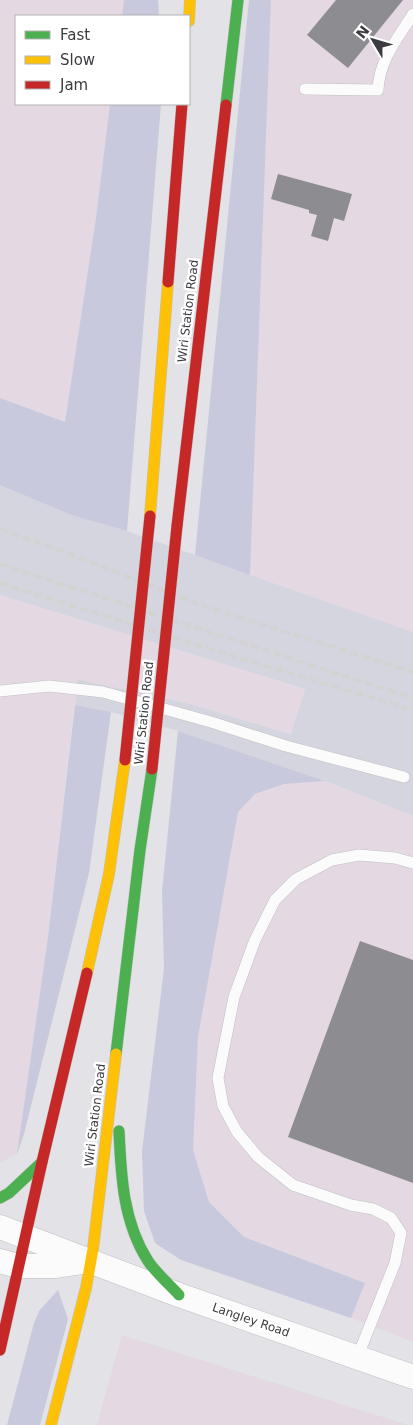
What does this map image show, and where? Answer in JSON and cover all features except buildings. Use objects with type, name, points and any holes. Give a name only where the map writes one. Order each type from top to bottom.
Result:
[{"type":"main road","points":[[189,15],[190,0]]},
{"type":"main road","name":"Wiri Station Road","points":[[51,1425],[86,1288],[90,1260],[140,850],[152,769],[177,526],[238,0]]},
{"type":"main road","name":"Wiri Station Road","points":[[0,1350],[9,1264],[25,1236],[109,874],[125,760],[150,516],[182,105]]},
{"type":"main road","points":[[115,1062],[120,1156],[127,1214],[134,1236],[149,1262],[179,1295]]},
{"type":"main road","points":[[0,1198],[10,1193],[42,1162]]},
{"type":"street","name":"Langley Road","points":[[0,1226],[179,1295],[413,1377]]},
{"type":"street","points":[[9,1264],[56,1266],[90,1260]]},
{"type":"lane","points":[[305,89],[378,90],[384,60],[413,14]]},
{"type":"lane","points":[[0,691],[49,686],[103,692],[212,722],[286,746],[404,777]]},
{"type":"lane","points":[[357,1358],[395,1263],[401,1233],[391,1218],[373,1210],[351,1205],[293,1185],[258,1157],[237,1132],[223,1106],[218,1078],[234,997],[255,940],[275,900],[296,879],[332,860],[359,855],[395,858],[413,864]]},
{"type":"shaded area","points":[[0,0],[124,0],[122,15],[15,15],[15,105],[110,105],[96,218],[65,422],[0,398]]},
{"type":"shaded area","points":[[124,0],[158,0],[159,15],[122,15]]},
{"type":"shaded area","points":[[249,0],[271,0],[250,575],[195,555]]},
{"type":"shaded area","points":[[271,0],[413,0],[413,632],[250,575]]},
{"type":"shaded area","points":[[110,105],[161,105],[127,531],[71,515],[0,485],[0,398],[65,422],[96,218]]},
{"type":"shaded area","points":[[0,485],[71,515],[127,531],[413,632],[413,816],[325,781],[178,731],[111,712],[75,705],[77,679],[191,704],[290,734],[305,689],[0,595]]},
{"type":"shaded area","points":[[0,595],[305,689],[291,734],[191,704],[77,679],[48,937],[17,1154],[0,1163]]},
{"type":"shaded area","points":[[75,705],[111,712],[89,873],[24,1134],[17,1154],[48,937]]},
{"type":"shaded area","points":[[178,731],[325,781],[284,784],[255,794],[238,812],[198,1037],[193,1150],[209,1202],[244,1237],[365,1283],[351,1318],[181,1260],[155,1243],[144,1211],[142,1152],[164,968],[162,892]]},
{"type":"shaded area","points":[[325,781],[413,816],[413,1342],[351,1318],[365,1283],[244,1237],[209,1202],[193,1150],[198,1037],[238,812],[255,794],[284,784]]},
{"type":"shaded area","points":[[58,1290],[68,1319],[40,1425],[7,1425],[34,1323],[39,1311]]},
{"type":"shaded area","points":[[122,1335],[408,1425],[97,1425]]},
{"type":"railway","points":[[0,529],[201,605],[413,672]]},
{"type":"railway","points":[[0,564],[413,698]]},
{"type":"railway","points":[[0,583],[413,710]]},
{"type":"traffic: fast","points":[[226,105],[238,0]]},
{"type":"traffic: fast","points":[[116,1054],[140,850],[152,769]]},
{"type":"traffic: fast","points":[[119,1131],[122,1182],[133,1231],[148,1261],[179,1295]]},
{"type":"traffic: fast","points":[[0,1198],[9,1193],[42,1162]]},
{"type":"traffic: slow","points":[[189,15],[190,0]]},
{"type":"traffic: slow","points":[[150,516],[168,282]]},
{"type":"traffic: slow","points":[[87,973],[109,874],[125,760]]},
{"type":"traffic: slow","points":[[51,1425],[86,1288],[93,1249],[116,1054]]},
{"type":"traffic: jam","points":[[168,282],[182,105]]},
{"type":"traffic: jam","points":[[177,526],[226,105]]},
{"type":"traffic: jam","points":[[125,760],[150,516]]},
{"type":"traffic: jam","points":[[152,769],[177,526]]},
{"type":"traffic: jam","points":[[0,1350],[87,973]]}]
